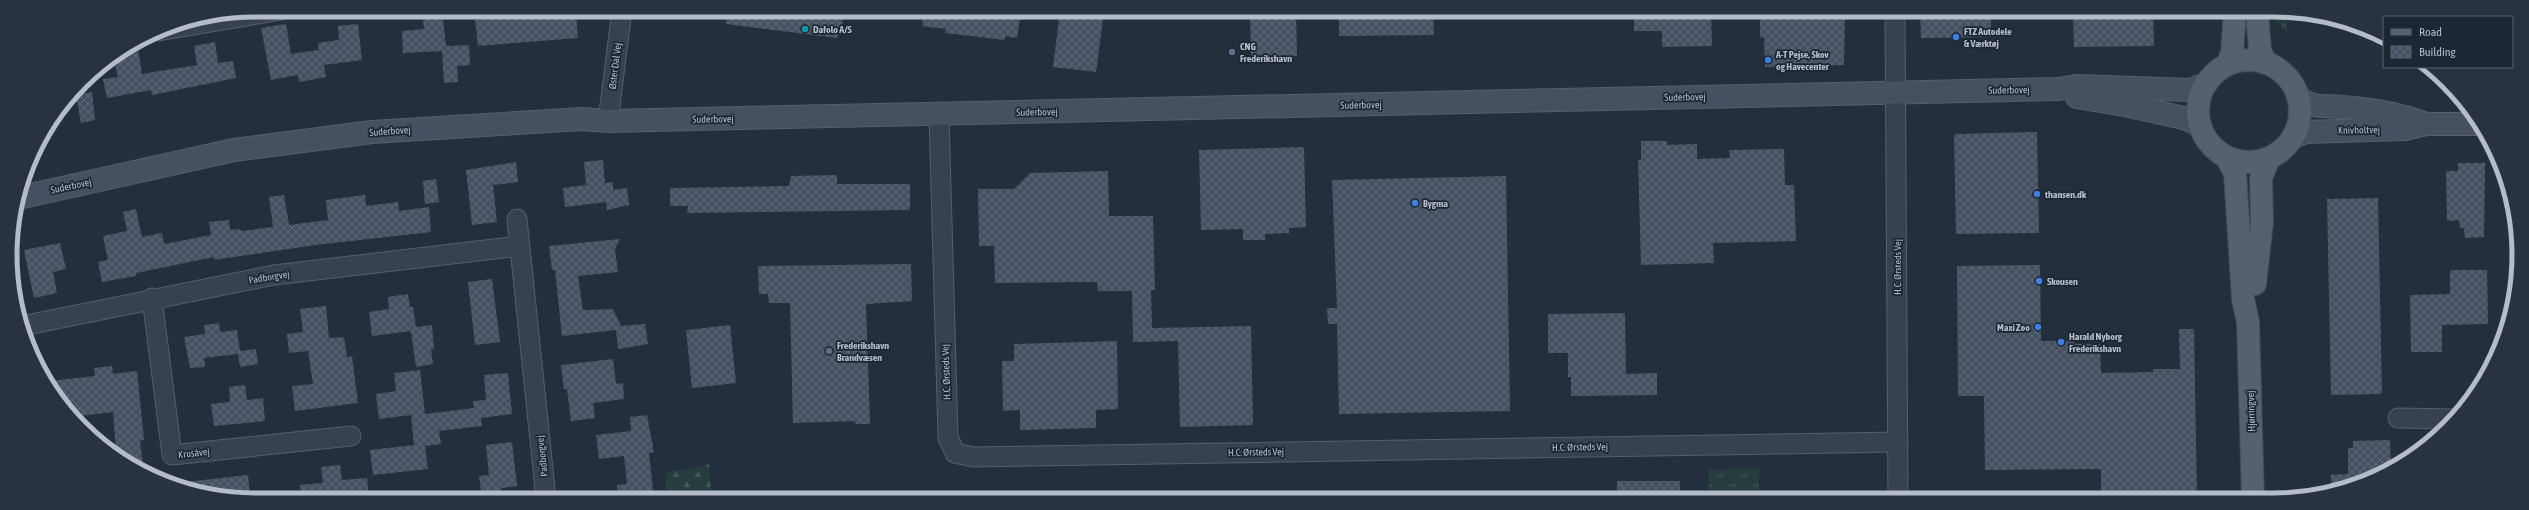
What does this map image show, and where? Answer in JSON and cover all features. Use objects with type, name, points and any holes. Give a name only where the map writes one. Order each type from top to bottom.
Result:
[{"type":"main road","points":[[2227,65],[2232,53],[2235,17]]},
{"type":"main road","points":[[2257,17],[2260,51],[2266,63]]},
{"type":"main road","points":[[2240,61],[2266,63],[2280,71],[2291,83],[2298,97],[2300,111],[2298,125],[2293,137],[2283,150],[2269,158],[2255,162],[2241,162],[2227,158],[2215,150],[2205,138],[2200,125],[2198,111],[2200,97],[2206,84],[2215,73],[2227,65],[2240,61]]},
{"type":"main road","name":"Hjørringvej","points":[[2227,158],[2235,173],[2243,299],[2248,322],[2253,493]]},
{"type":"main road","name":"Hjørringvej","points":[[2248,322],[2255,300],[2256,260],[2262,222],[2261,178],[2269,158]]},
{"type":"street","name":"Øster Dal Vej","points":[[608,121],[621,17]]},
{"type":"street","name":"H.C. Ørsteds Vej","points":[[1895,17],[1898,493]]},
{"type":"street","points":[[193,25],[231,19]]},
{"type":"street","name":"Suderbovej","points":[[24,196],[234,150],[372,132],[582,119],[608,121],[939,115],[2059,89],[2076,86],[2190,90],[2206,84]]},
{"type":"street","name":"Suderbovej","points":[[2059,89],[2078,98],[2125,105],[2184,118],[2200,125]]},
{"type":"street","name":"Knivholtvej","points":[[2298,97],[2309,105],[2341,107],[2405,116],[2426,124]]},
{"type":"street","name":"H.C. Ørsteds Vej","points":[[939,115],[948,437],[955,452],[973,457],[1898,442]]},
{"type":"street","name":"Knivholtvej","points":[[2293,137],[2306,132],[2405,129],[2426,124],[2473,124]]},
{"type":"street","name":"Padborgvej","points":[[517,219],[545,493]]},
{"type":"street","name":"Padborgvej","points":[[28,325],[152,298],[274,275],[519,246]]},
{"type":"street","name":"Krusåvej","points":[[152,298],[172,456],[351,436]]},
{"type":"street","points":[[2398,418],[2446,419]]},
{"type":"green space","points":[[2274,17],[2287,18],[2287,33]]},
{"type":"green space","points":[[709,464],[711,493],[667,493],[665,473]]},
{"type":"green space","points":[[1759,467],[1759,493],[1708,493],[1709,470]]},
{"type":"building","points":[[518,17],[576,17],[578,38],[478,46],[475,20]]},
{"type":"building","name":"Dafolo A/S","points":[[727,17],[843,17],[841,35],[838,34],[837,38],[726,24]]},
{"type":"building","points":[[923,17],[1020,17],[1017,38],[1005,36],[1005,40],[945,33],[946,29],[922,26]]},
{"type":"building","points":[[1059,17],[1103,17],[1096,72],[1053,67]]},
{"type":"building","points":[[1250,17],[1296,17],[1297,56],[1251,57]]},
{"type":"building","points":[[1339,17],[1433,17],[1434,35],[1339,36]]},
{"type":"building","points":[[1634,17],[1711,17],[1712,46],[1662,47],[1662,31],[1634,31]]},
{"type":"building","points":[[1760,17],[1845,17],[1844,65],[1765,67],[1764,37],[1760,38]]},
{"type":"building","points":[[1920,17],[1991,17],[1991,37],[1921,38]]},
{"type":"building","points":[[2073,17],[2153,17],[2154,46],[2074,47]]},
{"type":"building","points":[[423,19],[443,19],[446,46],[469,45],[470,65],[457,66],[458,82],[444,83],[442,51],[403,53],[402,31],[424,29]]},
{"type":"building","points":[[286,24],[291,54],[319,50],[318,43],[339,40],[338,26],[358,24],[362,60],[324,65],[326,77],[299,82],[298,75],[271,80],[261,28]]},
{"type":"building","points":[[215,42],[218,63],[233,61],[236,78],[152,95],[151,90],[107,98],[103,79],[118,77],[115,63],[135,50],[138,49],[142,74],[197,65],[194,46]]},
{"type":"building","points":[[92,92],[95,120],[81,123],[76,98],[80,94]]},
{"type":"building","points":[[2037,132],[2039,233],[1956,234],[1954,134]]},
{"type":"building","points":[[1641,141],[1667,141],[1667,145],[1697,144],[1697,159],[1730,158],[1729,150],[1784,149],[1785,185],[1794,185],[1796,241],[1713,243],[1714,263],[1641,265],[1638,160],[1641,160]]},
{"type":"building","points":[[1304,147],[1306,227],[1289,228],[1289,233],[1265,234],[1265,240],[1243,240],[1243,229],[1201,230],[1199,150]]},
{"type":"building","points":[[603,160],[605,183],[613,182],[613,190],[627,188],[629,205],[607,210],[606,202],[565,207],[563,188],[586,185],[584,162]]},
{"type":"building","points":[[516,162],[518,182],[493,185],[497,222],[472,225],[466,170]]},
{"type":"building","points":[[2458,163],[2485,163],[2484,237],[2465,238],[2464,228],[2460,228],[2459,220],[2447,221],[2446,171],[2458,171]]},
{"type":"building","points":[[1108,171],[1109,216],[1153,216],[1155,290],[1151,290],[1152,328],[1251,326],[1253,425],[1180,427],[1178,341],[1133,342],[1132,291],[1098,291],[1097,282],[995,283],[994,246],[979,246],[978,189],[1014,189],[1030,173]]},
{"type":"building","points":[[837,175],[837,184],[910,184],[910,210],[687,213],[688,206],[670,206],[670,188],[789,186],[791,176]]},
{"type":"building","points":[[1506,176],[1510,411],[1339,414],[1337,324],[1328,324],[1327,308],[1337,308],[1332,180]]},
{"type":"building","points":[[436,179],[439,202],[425,204],[423,181]]},
{"type":"building","points":[[284,195],[289,225],[328,220],[326,200],[365,195],[366,206],[398,202],[399,211],[429,207],[431,232],[315,245],[214,260],[214,257],[136,273],[136,276],[102,282],[98,262],[108,260],[103,236],[127,231],[123,212],[136,209],[142,237],[162,233],[164,244],[211,235],[209,222],[229,220],[230,230],[240,229],[241,231],[273,227],[269,197]]},
{"type":"building","points":[[2378,198],[2382,394],[2331,395],[2327,199]]},
{"type":"building","points":[[620,239],[615,249],[618,272],[578,276],[583,310],[613,309],[621,326],[645,324],[648,344],[618,349],[616,330],[562,336],[555,270],[552,270],[549,246]]},
{"type":"building","points":[[60,243],[66,269],[53,272],[57,293],[34,298],[24,250]]},
{"type":"building","name":"Frederikshavn Brandvæsen","points":[[911,264],[912,301],[866,304],[870,424],[856,424],[854,421],[793,423],[790,303],[769,303],[768,294],[759,294],[758,266]]},
{"type":"building","points":[[2040,265],[2041,341],[2074,341],[2074,344],[2100,344],[2101,373],[2153,372],[2153,369],[2180,369],[2179,329],[2194,329],[2197,493],[2101,493],[2101,469],[1985,470],[1984,396],[1958,396],[1957,266]]},
{"type":"building","points":[[2450,270],[2487,270],[2488,324],[2442,325],[2442,352],[2411,352],[2410,295],[2450,294]]},
{"type":"building","points":[[492,279],[500,342],[475,345],[468,282]]},
{"type":"building","points":[[408,294],[410,307],[413,307],[416,327],[432,325],[434,349],[431,350],[433,364],[416,367],[411,331],[372,336],[369,312],[389,309],[388,297]]},
{"type":"building","points":[[326,306],[329,338],[344,337],[347,357],[352,356],[358,403],[295,411],[292,386],[313,384],[308,351],[289,353],[287,334],[303,332],[300,309]]},
{"type":"building","points":[[1625,313],[1626,374],[1657,373],[1657,395],[1571,396],[1571,377],[1568,377],[1568,353],[1548,353],[1548,314]]},
{"type":"building","points":[[219,323],[220,332],[237,330],[240,351],[256,349],[258,364],[240,367],[238,354],[204,358],[205,367],[190,368],[184,337],[205,334],[204,325]]},
{"type":"building","points":[[730,325],[736,383],[692,388],[686,330]]},
{"type":"building","points":[[1117,341],[1118,409],[1096,410],[1096,428],[1020,430],[1020,410],[1003,411],[1002,361],[1014,361],[1014,344]]},
{"type":"building","points":[[613,359],[616,384],[623,383],[624,399],[593,403],[595,418],[571,421],[567,389],[564,389],[561,365]]},
{"type":"building","points":[[112,366],[113,374],[137,371],[144,440],[140,441],[143,465],[116,448],[113,412],[80,416],[66,400],[53,381],[95,376],[94,368]]},
{"type":"building","points":[[420,370],[425,414],[474,408],[473,401],[486,400],[484,375],[508,373],[512,414],[481,418],[482,426],[439,431],[441,444],[425,446],[428,469],[373,475],[370,450],[414,445],[411,415],[379,419],[376,394],[396,391],[394,373]]},
{"type":"building","points":[[245,385],[247,400],[263,398],[265,421],[214,426],[211,404],[230,402],[229,387]]},
{"type":"building","points":[[647,415],[654,452],[649,453],[653,493],[618,493],[617,485],[627,484],[624,456],[599,459],[596,435],[631,431],[630,417]]},
{"type":"building","points":[[2390,440],[2391,462],[2365,475],[2331,486],[2331,475],[2348,474],[2348,448],[2353,448],[2353,441]]},
{"type":"building","points":[[512,442],[517,486],[501,488],[502,493],[481,493],[479,476],[489,475],[486,445]]},
{"type":"building","points":[[340,465],[342,480],[367,478],[368,493],[301,493],[300,485],[323,483],[321,467]]},
{"type":"building","points":[[248,475],[250,493],[224,491],[184,482]]},
{"type":"building","points":[[1617,481],[1680,481],[1680,493],[1617,493]]},
{"type":"place","name":"Dafolo A/S","points":[[805,29]]},
{"type":"place","name":"FTZ Autodele & Værktøj","points":[[1956,37]]},
{"type":"place","name":"CNG Frederikshavn","points":[[1232,52]]},
{"type":"place","name":"A-T Pejse, Skov og Havecenter","points":[[1768,60]]},
{"type":"place","name":"thansen.dk","points":[[2037,194]]},
{"type":"place","name":"Bygma","points":[[1415,203]]},
{"type":"place","name":"Skousen","points":[[2039,281]]},
{"type":"place","name":"Maxi Zoo","points":[[2038,327]]},
{"type":"place","name":"Harald Nyborg Frederikshavn","points":[[2061,342]]},
{"type":"place","name":"Frederikshavn Brandvæsen","points":[[829,351]]}]
